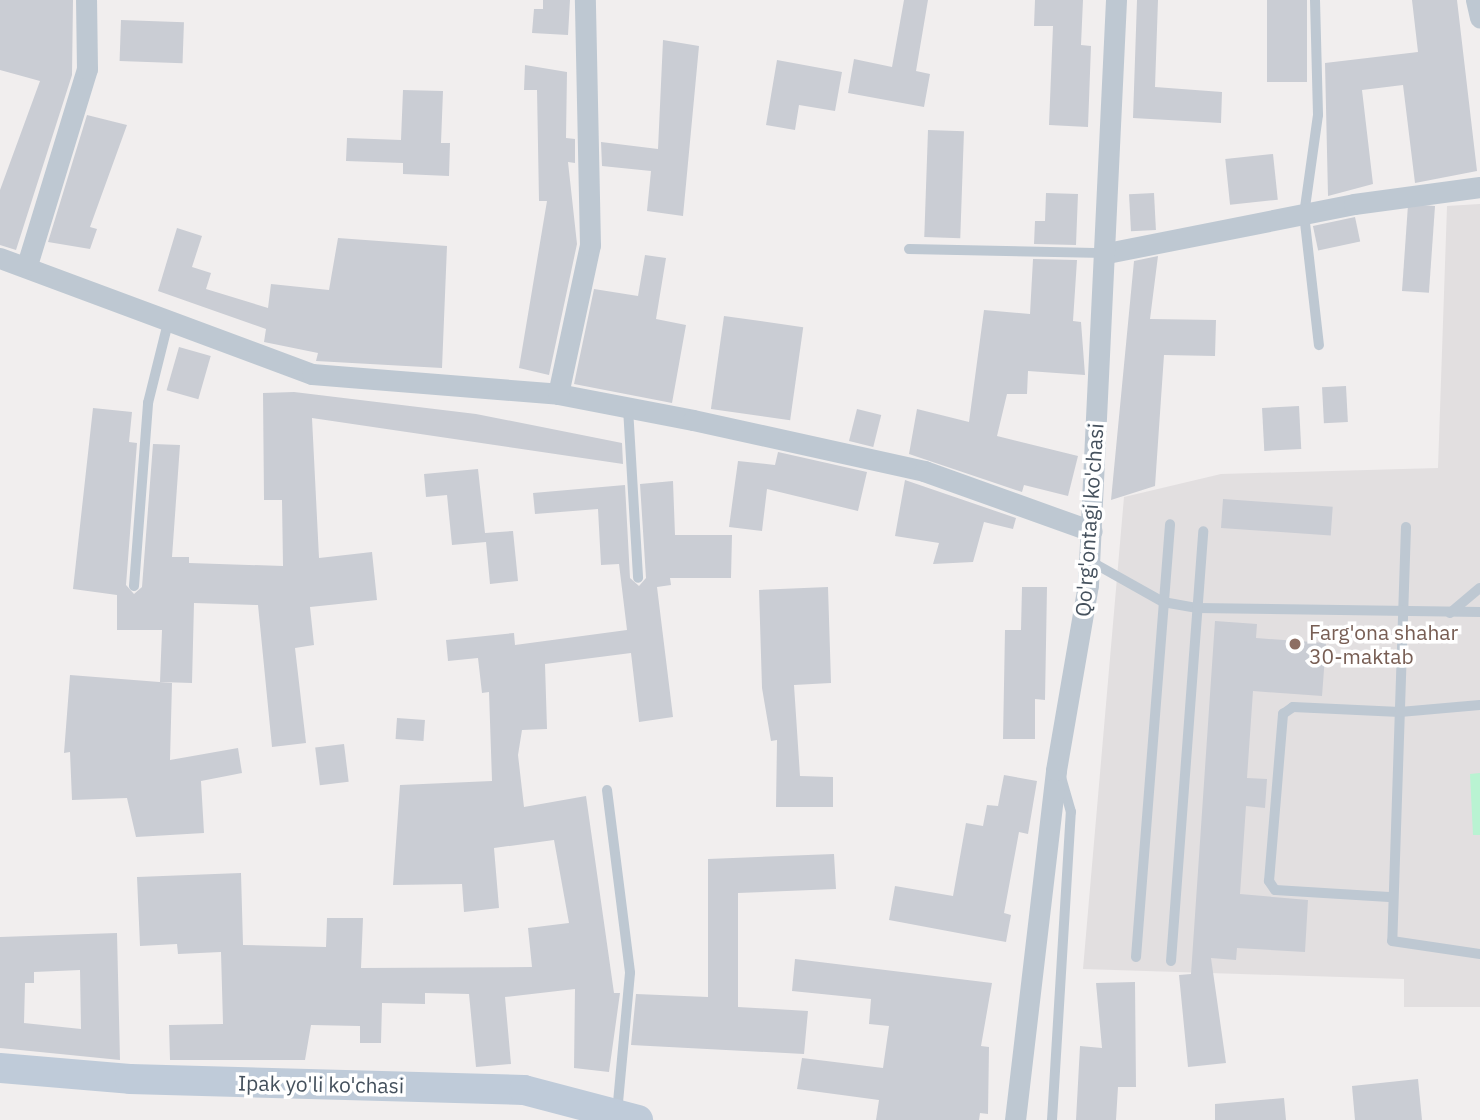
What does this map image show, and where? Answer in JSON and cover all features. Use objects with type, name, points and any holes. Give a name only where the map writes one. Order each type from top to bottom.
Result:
[{"type":"main road","name":"Ipak yo'li ko'chasi","points":[[0,1068],[130,1079],[524,1090],[628,1117]]},
{"type":"street","points":[[27,265],[87,69],[86,0]]},
{"type":"street","points":[[558,394],[590,245],[585,0]]},
{"type":"street","name":"Qo'rg'ontagi ko'chasi","points":[[1015,1120],[1056,770],[1090,561],[1107,253],[1116,0]]},
{"type":"street","points":[[1476,0],[1480,18]]},
{"type":"street","points":[[1107,253],[1304,214],[1480,187]]},
{"type":"street","points":[[0,258],[27,265],[170,317],[312,374],[558,394],[628,408],[924,471],[1092,531]]},
{"type":"lane","points":[[1315,0],[1318,115],[1304,214],[1319,345]]},
{"type":"lane","points":[[909,249],[1107,253]]},
{"type":"lane","points":[[134,586],[148,403],[170,317]]},
{"type":"lane","points":[[628,408],[638,578]]},
{"type":"lane","points":[[1136,957],[1170,524]]},
{"type":"lane","points":[[1406,527],[1400,712],[1389,897],[1392,941],[1480,954]]},
{"type":"lane","points":[[1171,961],[1203,531]]},
{"type":"lane","points":[[1090,561],[1163,602],[1197,608],[1402,616],[1480,612]]},
{"type":"lane","points":[[1450,613],[1480,588]]},
{"type":"lane","points":[[1389,897],[1275,890],[1269,881],[1283,715],[1293,707],[1400,712],[1480,705]]},
{"type":"lane","points":[[1052,1120],[1071,812],[1056,770]]},
{"type":"lane","points":[[607,790],[629,930],[626,1049],[628,1117]]},
{"type":"shaded area","name":"Farg'ona shahar 30-maktab","points":[[1480,204],[1480,1007],[1404,1007],[1404,979],[1083,969],[1124,497],[1221,474],[1438,468],[1447,206]]},
{"type":"green space","points":[[1480,773],[1480,835],[1473,835],[1470,774]]},
{"type":"building","points":[[0,0],[73,0],[72,75],[16,250],[0,245],[0,190],[40,81],[0,70]]},
{"type":"building","points":[[543,0],[570,0],[568,35],[532,33],[534,9],[543,9]]},
{"type":"building","points":[[904,0],[928,0],[916,71],[930,74],[924,107],[848,93],[854,59],[892,67]]},
{"type":"building","points":[[1035,0],[1083,0],[1081,45],[1091,46],[1088,127],[1049,125],[1053,26],[1034,26]]},
{"type":"building","points":[[1137,0],[1158,0],[1155,87],[1222,92],[1221,123],[1133,118]]},
{"type":"building","points":[[1267,0],[1307,0],[1307,82],[1267,82]]},
{"type":"building","points":[[1412,0],[1457,0],[1477,171],[1415,183],[1403,85],[1362,90],[1373,184],[1328,196],[1325,63],[1418,52]]},
{"type":"building","points":[[121,20],[184,22],[183,63],[120,61]]},
{"type":"building","points":[[663,40],[699,46],[683,216],[647,211],[651,171],[602,166],[601,142],[658,149]]},
{"type":"building","points":[[777,60],[842,72],[835,111],[799,105],[795,130],[766,125]]},
{"type":"building","points":[[525,65],[567,72],[566,138],[575,139],[575,163],[568,162],[577,244],[549,375],[519,368],[547,201],[539,201],[537,90],[524,90]]},
{"type":"building","points":[[403,90],[443,91],[441,143],[450,143],[449,176],[403,174],[403,163],[346,161],[347,138],[401,140]]},
{"type":"building","points":[[87,115],[127,125],[90,227],[97,229],[90,249],[48,242]]},
{"type":"building","points":[[928,130],[964,131],[960,238],[924,237]]},
{"type":"building","points":[[1273,154],[1278,200],[1230,205],[1225,159]]},
{"type":"building","points":[[1046,193],[1078,194],[1076,245],[1034,244],[1035,221],[1045,221]]},
{"type":"building","points":[[1154,193],[1156,230],[1131,231],[1129,194]]},
{"type":"building","points":[[1408,204],[1435,206],[1429,293],[1402,291]]},
{"type":"building","points":[[1355,217],[1360,241],[1318,250],[1313,226]]},
{"type":"building","points":[[177,228],[202,236],[192,267],[211,273],[206,289],[268,308],[271,284],[329,290],[338,238],[447,246],[442,368],[316,361],[318,353],[264,342],[266,329],[158,291]]},
{"type":"building","points":[[645,255],[666,258],[656,319],[686,325],[672,403],[574,384],[594,289],[638,296]]},
{"type":"building","points":[[1158,256],[1150,319],[1216,320],[1215,356],[1164,355],[1155,486],[1111,500],[1134,261]]},
{"type":"building","points":[[1033,259],[1077,260],[1073,321],[1081,322],[1085,375],[1028,371],[1027,394],[1007,394],[997,436],[1078,456],[1068,496],[1024,485],[1022,492],[909,454],[917,409],[969,422],[984,310],[1030,314]]},
{"type":"building","points":[[724,316],[803,327],[790,420],[711,409]]},
{"type":"building","points":[[179,347],[211,356],[198,399],[167,390]]},
{"type":"building","points":[[1346,386],[1348,422],[1324,423],[1322,387]]},
{"type":"building","points":[[294,392],[476,414],[622,443],[623,464],[312,418],[319,558],[372,552],[377,600],[310,607],[314,645],[295,648],[306,743],[272,747],[258,605],[194,603],[192,683],[160,682],[162,630],[117,630],[117,595],[73,589],[93,408],[132,412],[129,442],[137,443],[126,585],[134,594],[142,587],[153,444],[180,445],[172,557],[189,557],[189,563],[283,566],[282,500],[264,500],[263,393]]},
{"type":"building","points":[[1299,406],[1301,449],[1264,451],[1262,408]]},
{"type":"building","points":[[857,409],[881,415],[873,447],[849,441]]},
{"type":"building","points":[[778,452],[867,472],[858,511],[767,489],[762,531],[729,527],[738,461],[775,465]]},
{"type":"building","points":[[478,469],[485,533],[513,531],[518,581],[490,584],[486,542],[452,545],[447,495],[426,497],[424,474]]},
{"type":"building","points":[[905,480],[1016,518],[1013,529],[984,522],[973,562],[933,564],[939,543],[895,536]]},
{"type":"building","points":[[673,481],[675,535],[732,535],[731,578],[670,578],[671,585],[657,587],[673,717],[639,722],[631,653],[545,664],[547,729],[522,730],[518,755],[524,807],[586,796],[614,993],[620,993],[609,1072],[574,1068],[575,989],[505,997],[511,1064],[476,1067],[469,994],[425,993],[425,1004],[382,1003],[381,1043],[360,1043],[360,1026],[311,1025],[305,1060],[170,1060],[169,1025],[223,1024],[221,952],[178,954],[177,944],[140,946],[137,877],[241,873],[243,945],[326,947],[327,918],[363,918],[361,968],[532,967],[528,928],[569,923],[554,840],[494,848],[499,908],[464,912],[462,884],[393,885],[400,785],[492,781],[489,692],[482,693],[478,658],[448,661],[446,640],[514,633],[515,645],[627,630],[619,564],[601,565],[598,509],[535,514],[533,493],[625,485],[630,578],[639,586],[646,578],[640,484]]},
{"type":"building","points":[[1223,499],[1333,507],[1331,536],[1221,528]]},
{"type":"building","points":[[828,587],[831,683],[794,685],[800,776],[833,777],[833,807],[776,807],[777,740],[771,741],[762,688],[759,590]]},
{"type":"building","points":[[1022,587],[1047,587],[1045,700],[1035,699],[1035,739],[1003,739],[1005,630],[1021,630]]},
{"type":"building","points":[[1215,621],[1257,624],[1256,638],[1326,643],[1322,696],[1253,691],[1247,778],[1267,779],[1265,808],[1246,806],[1240,894],[1308,900],[1305,952],[1237,948],[1236,960],[1211,958],[1226,1063],[1188,1067],[1179,975],[1191,974]]},
{"type":"building","points":[[70,675],[172,683],[170,760],[238,748],[242,773],[201,781],[204,833],[136,837],[127,798],[72,800],[70,752],[64,753]]},
{"type":"building","points":[[397,718],[425,720],[423,741],[396,739]]},
{"type":"building","points":[[344,744],[349,782],[320,785],[315,748]]},
{"type":"building","points":[[1004,775],[1037,781],[1028,834],[1019,832],[1004,913],[1011,915],[1006,942],[889,920],[895,886],[953,896],[966,823],[983,826],[987,805],[998,806]]},
{"type":"building","points":[[834,854],[836,889],[738,893],[738,1007],[808,1011],[804,1054],[631,1045],[636,994],[708,997],[708,859]]},
{"type":"building","points":[[117,933],[120,1060],[0,1048],[0,937]],"holes":[[[80,970],[81,1029],[24,1023],[25,983],[34,983],[34,972]]]},
{"type":"building","points":[[795,959],[992,983],[981,1046],[989,1047],[988,1114],[980,1113],[979,1120],[876,1120],[879,1100],[797,1089],[802,1058],[883,1068],[889,1026],[869,1024],[871,999],[792,991]]},
{"type":"building","points":[[1135,982],[1136,1087],[1118,1087],[1116,1120],[1076,1120],[1080,1046],[1102,1048],[1096,983]]},
{"type":"building","points":[[1418,1079],[1422,1120],[1355,1120],[1352,1086]]},
{"type":"building","points":[[1284,1098],[1286,1120],[1215,1120],[1215,1104]]},
{"type":"place","name":"Farg'ona shahar 30-maktab","points":[[1295,644]]}]
